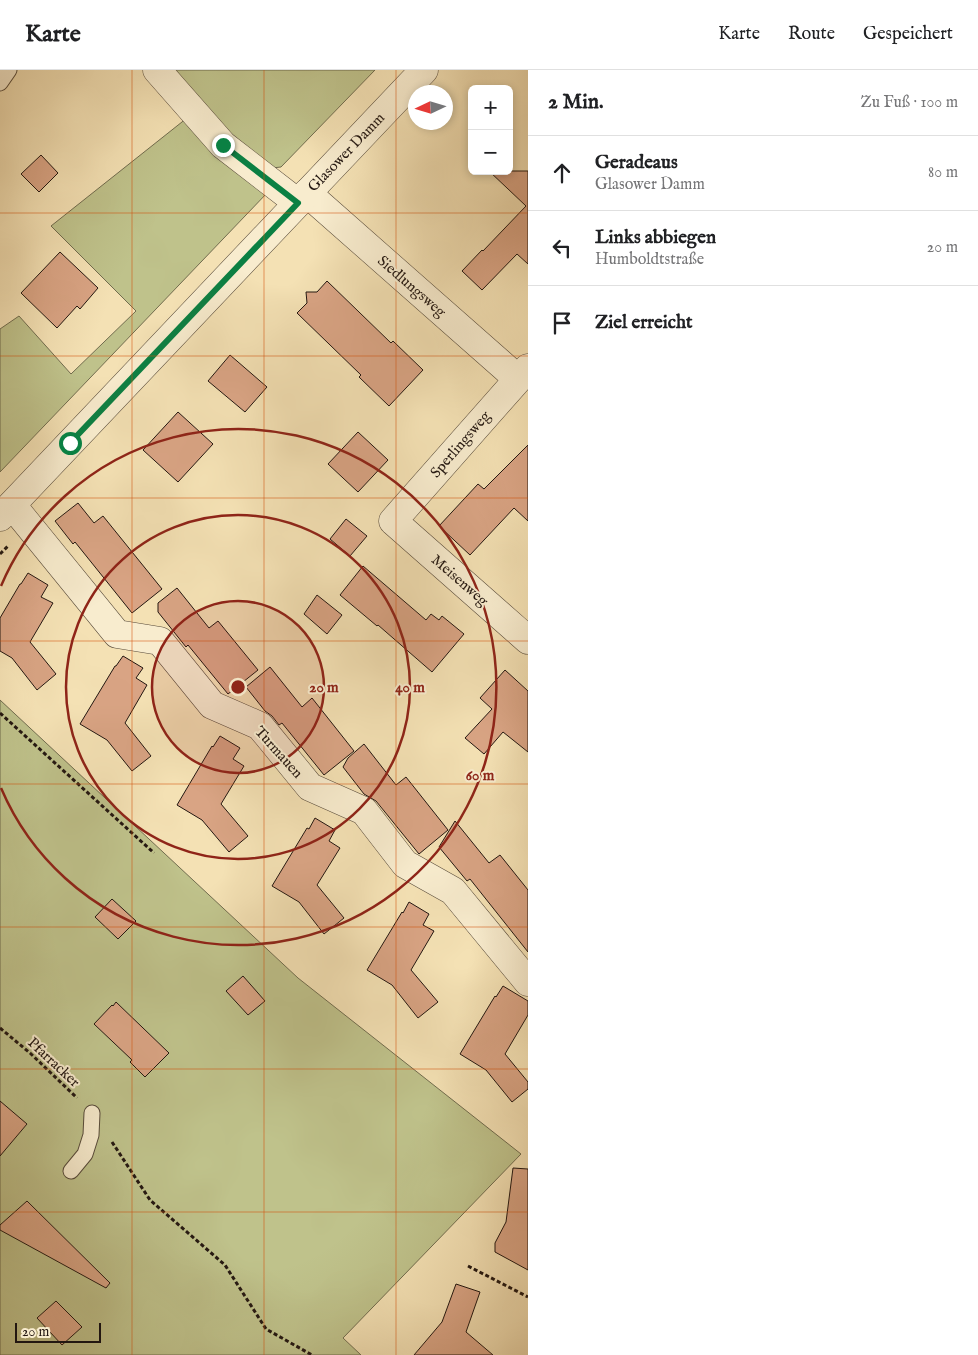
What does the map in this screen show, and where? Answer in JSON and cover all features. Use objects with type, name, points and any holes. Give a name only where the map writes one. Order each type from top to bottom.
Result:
[{"type":"street","name":"Siedlungsweg","points":[[157,70],[223,145],[302,198],[523,374]]},
{"type":"street","name":"Glasower Damm","points":[[6,511],[424,70]]},
{"type":"street","name":"Sperlingsweg","points":[[393,521],[523,374]]},
{"type":"street","name":"Turmauen","points":[[6,511],[117,634],[160,641],[212,706],[260,726],[310,787],[364,811],[405,864],[453,892],[528,982]]},
{"type":"street","name":"Meisenweg","points":[[393,521],[528,640]]},
{"type":"lane","points":[[0,83],[9,70]]},
{"type":"lane","points":[[71,1171],[85,1154],[91,1135],[92,1113]]},
{"type":"path","points":[[0,713],[154,853]]},
{"type":"path","name":"Pfarracker","points":[[0,1028],[30,1053],[92,1113],[150,1200],[225,1265],[266,1328],[312,1355]]},
{"type":"path","points":[[468,1266],[528,1297]]},
{"type":"green space","points":[[174,70],[375,70],[281,167],[272,168],[230,139]]},
{"type":"green space","points":[[187,118],[268,192],[0,472],[0,329],[19,316],[71,374],[136,311],[51,226]]},
{"type":"green space","points":[[0,700],[298,978],[521,1154],[343,1338],[361,1355],[0,1355]]},
{"type":"building","points":[[41,155],[58,173],[39,192],[21,174]]},
{"type":"building","points":[[513,171],[528,171],[528,264],[517,254],[482,290],[462,271],[526,206],[493,175],[513,175]]},
{"type":"building","points":[[60,252],[98,288],[80,309],[77,306],[57,328],[21,293]]},
{"type":"building","points":[[327,281],[391,343],[393,341],[423,370],[389,406],[359,377],[361,375],[297,313],[307,303],[306,292],[317,292]]},
{"type":"building","points":[[230,355],[267,387],[245,412],[208,381]]},
{"type":"building","points":[[178,412],[213,444],[178,482],[143,450]]},
{"type":"building","points":[[358,432],[388,460],[358,492],[328,464]]},
{"type":"building","points":[[528,445],[528,521],[514,508],[470,555],[439,526],[478,484],[484,489]]},
{"type":"building","points":[[78,503],[94,523],[103,516],[162,589],[132,613],[75,542],[73,544],[55,521]]},
{"type":"building","points":[[346,519],[367,536],[350,556],[330,539]]},
{"type":"building","points":[[363,566],[426,620],[431,614],[439,620],[442,616],[464,634],[432,672],[340,595]]},
{"type":"building","points":[[28,573],[48,585],[41,597],[53,603],[30,642],[56,674],[37,690],[12,658],[0,651],[0,618]]},
{"type":"building","points":[[177,588],[209,628],[218,621],[258,670],[228,694],[158,612],[158,603]]},
{"type":"building","points":[[317,595],[342,615],[327,634],[304,614]]},
{"type":"building","points":[[123,656],[143,668],[136,678],[147,685],[125,723],[151,756],[132,771],[107,740],[80,724]]},
{"type":"building","points":[[270,667],[302,707],[312,698],[354,751],[324,775],[282,723],[279,725],[265,711],[246,687]]},
{"type":"building","points":[[505,670],[528,691],[528,752],[503,732],[484,754],[465,738],[492,709],[480,698]]},
{"type":"building","points":[[220,736],[240,748],[233,759],[244,766],[221,804],[248,836],[229,852],[202,820],[177,805],[212,746]]},
{"type":"building","points":[[364,744],[396,785],[406,777],[448,830],[419,854],[376,801],[364,794],[343,767],[348,758]]},
{"type":"building","points":[[315,818],[335,830],[329,841],[340,848],[317,885],[344,918],[324,934],[299,902],[272,886]]},
{"type":"building","points":[[455,821],[489,863],[500,855],[528,890],[528,952],[470,879],[467,881],[439,847]]},
{"type":"building","points":[[112,899],[136,921],[118,939],[95,917]]},
{"type":"building","points":[[409,902],[429,914],[423,925],[434,931],[411,970],[438,1002],[418,1018],[392,985],[367,970]]},
{"type":"building","points":[[243,976],[265,1001],[248,1015],[226,991]]},
{"type":"building","points":[[503,986],[528,1001],[528,1015],[505,1054],[528,1082],[528,1089],[512,1102],[486,1070],[460,1054]]},
{"type":"building","points":[[116,1002],[169,1053],[145,1077],[130,1062],[132,1060],[94,1024]]},
{"type":"building","points":[[0,1101],[27,1124],[0,1156]]},
{"type":"building","points":[[513,1168],[528,1169],[528,1270],[495,1252],[495,1243],[506,1222]]},
{"type":"building","points":[[27,1201],[110,1283],[106,1288],[0,1230],[0,1225]]},
{"type":"building","points":[[456,1284],[480,1292],[466,1332],[493,1355],[414,1355],[442,1322]]},
{"type":"building","points":[[56,1301],[82,1327],[62,1345],[37,1318]]},
{"type":"route","points":[[70,443],[298,203],[223,145]]}]
